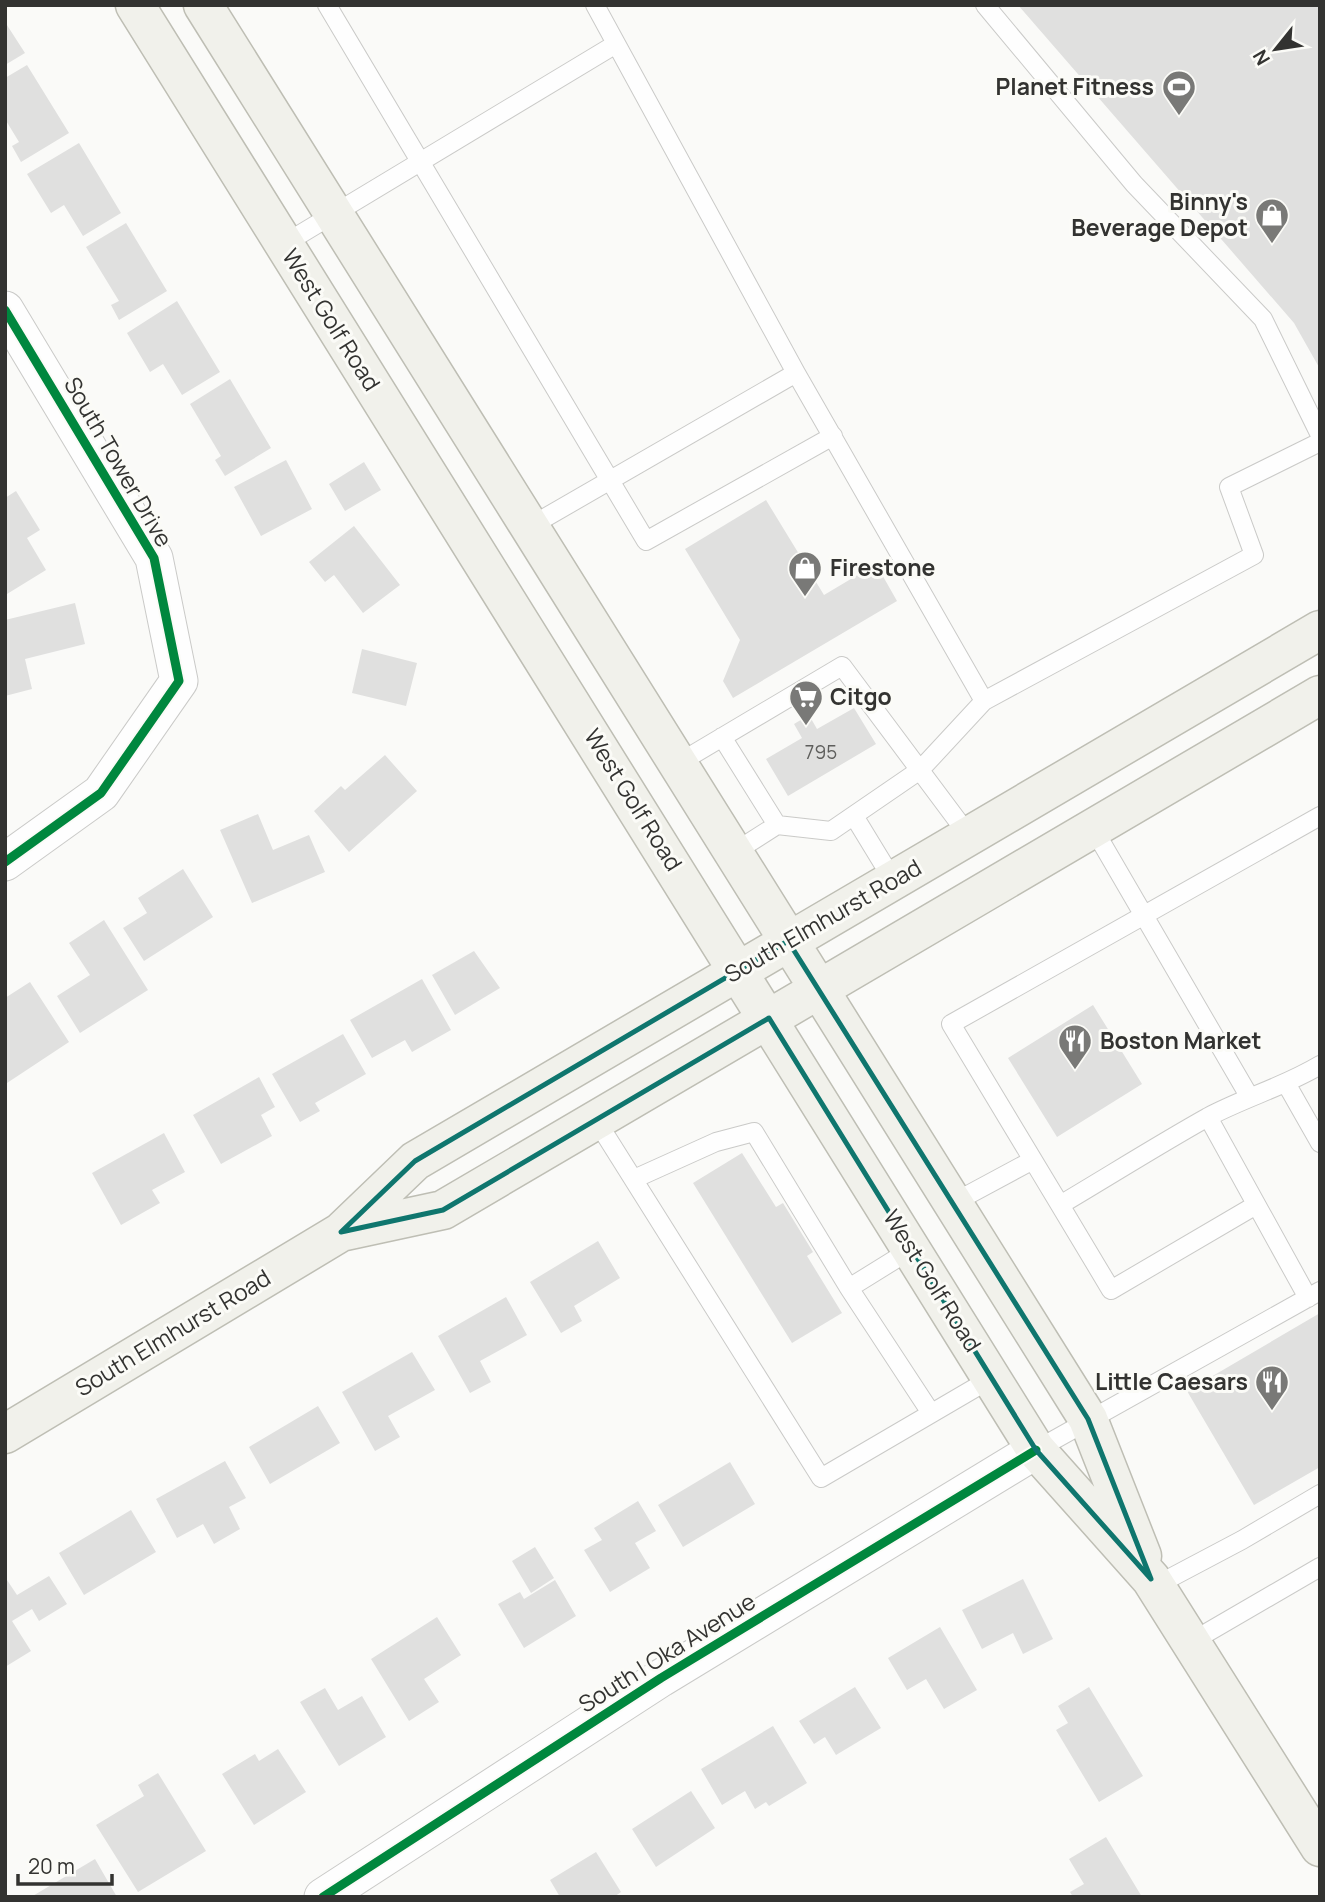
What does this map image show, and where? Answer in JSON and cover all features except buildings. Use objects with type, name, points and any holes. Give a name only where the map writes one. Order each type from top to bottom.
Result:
[{"type":"main road","name":"West Golf Road","points":[[135,5],[1036,1450],[1153,1582],[1320,1847]]},
{"type":"main road","name":"West Golf Road","points":[[204,5],[1088,1419],[1153,1582]]},
{"type":"main road","name":"South Elmhurst Road","points":[[5,1434],[341,1232],[415,1161],[1320,630]]},
{"type":"main road","name":"South Elmhurst Road","points":[[341,1232],[443,1210],[1320,695]]},
{"type":"street","name":"South Tower Drive","points":[[5,310],[154,558],[179,681],[101,793],[5,862]]},
{"type":"street","name":"South I Oka Avenue","points":[[323,1897],[661,1678],[1036,1450]]},
{"type":"lane","points":[[327,5],[646,541],[832,436]]},
{"type":"lane","points":[[595,5],[796,373],[984,701]]},
{"type":"lane","points":[[985,5],[1134,184],[1263,319],[1320,435]]},
{"type":"lane","points":[[284,244],[616,44]]},
{"type":"lane","points":[[529,527],[796,373]]},
{"type":"lane","points":[[733,853],[777,825],[831,831],[920,770],[984,701],[1254,555],[1229,487],[1320,442]]},
{"type":"lane","points":[[677,764],[842,666],[969,836]]},
{"type":"lane","points":[[722,737],[777,825]]},
{"type":"lane","points":[[854,816],[893,880]]},
{"type":"lane","points":[[1256,1205],[1111,1290],[951,1024],[1320,816]]},
{"type":"lane","points":[[1093,828],[1250,1096]]},
{"type":"lane","points":[[1060,1205],[1208,1117],[1250,1096],[1287,1085],[1320,1065]]},
{"type":"lane","points":[[1287,1085],[1320,1143]]},
{"type":"lane","points":[[1036,1450],[1314,1294],[1256,1205],[1208,1117]]},
{"type":"lane","points":[[596,1120],[821,1478],[992,1378]]},
{"type":"lane","points":[[634,1179],[716,1142],[754,1132],[849,1288],[931,1413]]},
{"type":"lane","points":[[953,1203],[1033,1160]]},
{"type":"lane","points":[[849,1288],[912,1249]]},
{"type":"lane","points":[[1153,1582],[1242,1540],[1320,1494]]},
{"type":"lane","points":[[1191,1642],[1320,1567]]},
{"type":"highlighted area","points":[[788,941],[1088,1419],[1151,1579],[1036,1450],[769,1018],[443,1210],[341,1232],[415,1161]]},
{"type":"cycle path","points":[[5,310],[154,558],[179,681],[101,793],[5,862]]},
{"type":"cycle path","points":[[323,1897],[661,1678],[1036,1450]]},
{"type":"place","name":"Planet Fitness","points":[[1179,117]]},
{"type":"place","name":"Binny's Beverage Depot","points":[[1272,245]]},
{"type":"place","name":"Firestone","points":[[805,598]]},
{"type":"place","name":"Citgo","points":[[806,727]]},
{"type":"place","name":"Boston Market","points":[[1075,1071]]},
{"type":"place","name":"Little Caesars","points":[[1272,1412]]}]
